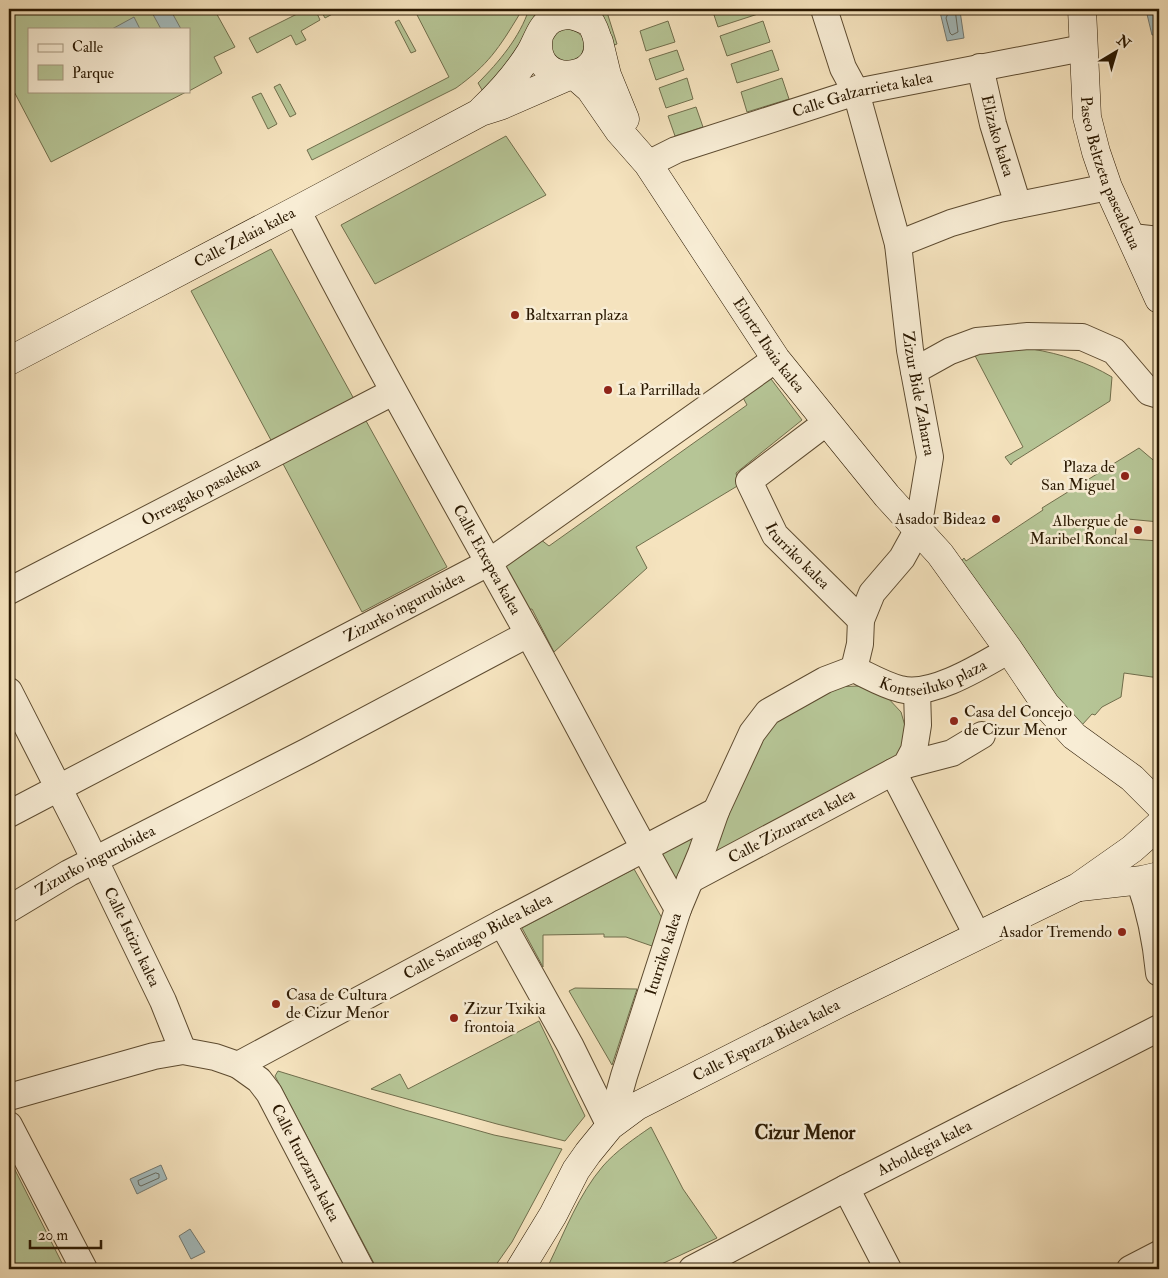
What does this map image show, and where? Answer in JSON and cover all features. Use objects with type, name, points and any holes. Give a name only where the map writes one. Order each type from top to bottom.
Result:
[{"type":"street","name":"Zizur Bide Zaharra","points":[[824,9],[843,68],[856,92],[898,244],[910,350],[930,457],[918,529]]},
{"type":"street","name":"Paseo Beltzeta pasealekua","points":[[1082,9],[1087,117],[1096,152],[1108,187],[1159,299]]},
{"type":"street","points":[[567,15],[576,16],[592,25],[598,52],[594,62],[587,70],[571,75],[559,74],[550,70],[543,63],[538,45],[548,22],[567,15]]},
{"type":"street","name":"Calle Zelaia kalea","points":[[481,112],[517,72],[548,22]]},
{"type":"street","name":"Elortz Ibaia kalea","points":[[592,25],[607,75],[642,156],[776,359],[887,496],[918,529]]},
{"type":"street","name":"Calle Galzarrieta kalea","points":[[642,156],[676,150],[856,92],[1083,48]]},
{"type":"street","name":"Elizako kalea","points":[[980,67],[993,124],[1018,205]]},
{"type":"street","name":"Elortz Ibaia kalea","points":[[571,75],[590,89],[619,131],[642,156]]},
{"type":"street","name":"Calle Zelaia kalea","points":[[9,361],[481,112],[500,106],[571,75]]},
{"type":"street","points":[[898,244],[951,223],[1018,205],[1108,187]]},
{"type":"street","name":"Calle Etxepea kalea","points":[[297,210],[393,392],[528,634],[643,848],[678,908]]},
{"type":"street","points":[[1132,237],[1159,240]]},
{"type":"street","points":[[914,370],[950,351],[977,341],[1028,336],[1082,337],[1114,351],[1149,392],[1159,395]]},
{"type":"street","name":"Zizurko ingurubidea","points":[[9,814],[60,789],[488,563],[776,359]]},
{"type":"street","name":"Orreagako pasalekua","points":[[9,590],[393,392]]},
{"type":"street","name":"Iturriko kalea","points":[[827,422],[749,481],[775,534],[861,620]]},
{"type":"street","points":[[854,670],[860,644],[861,620],[872,592],[902,558],[918,529],[940,554],[1046,705],[1074,736],[1132,778],[1159,805]]},
{"type":"street","name":"Zizurko ingurubidea","points":[[9,909],[69,873],[308,751],[528,634]]},
{"type":"street","name":"Kontseiluko plaza","points":[[854,670],[900,690],[917,691],[962,677],[1009,650]]},
{"type":"street","name":"Iturriko kalea","points":[[610,1126],[624,1076],[678,908],[716,811],[752,733],[768,712],[825,680],[854,670]]},
{"type":"street","name":"Calle Istizu kalea","points":[[9,691],[60,789],[164,1001],[183,1051]]},
{"type":"street","points":[[917,691],[918,725],[914,750],[900,768],[978,935]]},
{"type":"street","name":"Calle Zizurartea kalea","points":[[690,880],[900,768],[952,752],[982,735]]},
{"type":"street","name":"Calle Santiago Bidea kalea","points":[[238,1065],[643,848],[716,811]]},
{"type":"street","points":[[1156,826],[1146,843],[1152,876],[1147,904],[1156,942],[1159,973]]},
{"type":"street","name":"Calle Esparza Bidea kalea","points":[[526,1266],[576,1170],[610,1126],[636,1106],[1078,887],[1132,849],[1156,826]]},
{"type":"street","name":"Calle Esparza Bidea kalea","points":[[1078,887],[1152,876]]},
{"type":"street","points":[[502,923],[570,1045],[610,1126]]},
{"type":"street","name":"Arboldegia kalea","points":[[692,1269],[1159,1028]]},
{"type":"street","points":[[9,1097],[154,1056],[183,1051],[214,1057],[238,1065]]},
{"type":"street","name":"Calle Iturzarra kalea","points":[[238,1065],[259,1080],[269,1093],[361,1269]]},
{"type":"street","points":[[9,1125],[84,1269]]},
{"type":"street","points":[[846,1188],[888,1269]]},
{"type":"street","points":[[1130,1269],[1159,1254]]},
{"type":"green space","points":[[9,9],[214,9],[235,47],[214,57],[222,73],[190,90],[190,28],[28,28],[28,92],[186,92],[51,162],[9,82]]},
{"type":"green space","points":[[307,9],[315,9],[320,20],[301,31],[306,40],[296,45],[291,35],[257,53],[249,38]]},
{"type":"green space","points":[[320,9],[342,9],[325,18]]},
{"type":"green space","points":[[414,9],[521,9],[499,47],[477,72],[456,88],[312,160],[307,150],[449,77]]},
{"type":"green space","points":[[529,9],[542,9],[536,25],[485,95],[478,83],[508,49]]},
{"type":"green space","points":[[597,9],[606,9],[617,44],[609,47]]},
{"type":"green space","points":[[712,9],[759,9],[761,13],[718,27]]},
{"type":"green space","points":[[399,20],[416,51],[411,53],[395,22]]},
{"type":"green space","points":[[668,21],[675,42],[646,51],[640,31]]},
{"type":"green space","points":[[763,21],[770,42],[727,56],[720,36]]},
{"type":"green space","points":[[563,29],[575,31],[583,39],[584,47],[578,63],[555,63],[548,40],[552,35]]},
{"type":"green space","points":[[677,50],[684,70],[656,80],[649,59]]},
{"type":"green space","points":[[772,50],[779,70],[737,83],[731,64]]},
{"type":"green space","points":[[687,78],[693,99],[666,108],[659,88]]},
{"type":"green space","points":[[782,78],[789,99],[747,112],[741,92]]},
{"type":"green space","points":[[280,84],[296,114],[290,117],[274,87]]},
{"type":"green space","points":[[261,93],[277,124],[268,129],[252,97]]},
{"type":"green space","points":[[696,107],[703,127],[675,136],[668,116]]},
{"type":"green space","points":[[506,136],[546,195],[375,284],[341,225]]},
{"type":"green space","points":[[271,249],[354,399],[272,442],[191,291]]},
{"type":"green space","points":[[1032,349],[1074,359],[1112,377],[1110,401],[1011,465],[1005,457],[1023,447],[972,350]]},
{"type":"green space","points":[[768,375],[802,420],[736,473],[739,485],[636,547],[647,568],[554,652],[532,609],[526,610],[503,572],[511,557],[540,539],[549,546],[747,405],[741,394]]},
{"type":"green space","points":[[365,419],[447,567],[362,612],[282,462]]},
{"type":"green space","points":[[1139,448],[1159,465],[1159,522],[1117,518],[1115,538],[1159,541],[1155,612],[1159,612],[1159,678],[1124,673],[1121,697],[1102,707],[1095,715],[1092,714],[1082,725],[1038,677],[957,566],[964,558],[966,561],[1043,510],[1042,508]]},
{"type":"green space","points":[[859,686],[886,696],[901,712],[905,726],[903,744],[897,759],[766,830],[711,854],[750,755],[771,723],[831,687]]},
{"type":"green space","points":[[697,828],[679,885],[657,851]]},
{"type":"green space","points":[[634,869],[662,918],[652,946],[626,937],[604,937],[604,934],[543,935],[543,967],[522,928]]},
{"type":"green space","points":[[575,988],[637,989],[612,1065],[569,991]]},
{"type":"green space","points":[[539,1021],[585,1116],[565,1141],[371,1089],[400,1074],[408,1089]]},
{"type":"green space","points":[[278,1071],[494,1135],[562,1149],[512,1242],[493,1269],[377,1269],[275,1076]]},
{"type":"green space","points":[[651,1127],[683,1189],[717,1238],[651,1269],[552,1269],[549,1264],[573,1213],[594,1177],[614,1155]]},
{"type":"green space","points":[[9,1158],[65,1269],[9,1268]]},
{"type":"water","points":[[150,9],[170,9],[180,28],[160,28]]},
{"type":"water","points":[[945,9],[960,11],[964,38],[947,41],[940,12],[945,11]]},
{"type":"water","points":[[1159,9],[1159,34],[1152,35],[1146,10]]},
{"type":"water","points":[[134,17],[140,28],[114,28]]},
{"type":"water","points":[[161,1165],[167,1179],[137,1194],[130,1179]]},
{"type":"water","points":[[190,1229],[205,1252],[191,1259],[179,1236]]},
{"type":"place","name":"Baltxarran plaza","points":[[515,315]]},
{"type":"place","name":"La Parrillada","points":[[608,390]]},
{"type":"place","name":"Plaza de San Miguel","points":[[1125,476]]},
{"type":"place","name":"Asador Bidea2","points":[[996,519]]},
{"type":"place","name":"Albergue de Maribel Roncal","points":[[1138,530]]},
{"type":"place","name":"Casa del Concejo de Cizur Menor","points":[[954,721]]},
{"type":"place","name":"Asador Tremendo","points":[[1122,932]]},
{"type":"place","name":"Casa de Cultura de Cizur Menor","points":[[276,1004]]},
{"type":"place","name":"Zizur Txikia frontoia","points":[[454,1018]]},
{"type":"district","name":"Cizur Menor","points":[[805,1133]]}]
